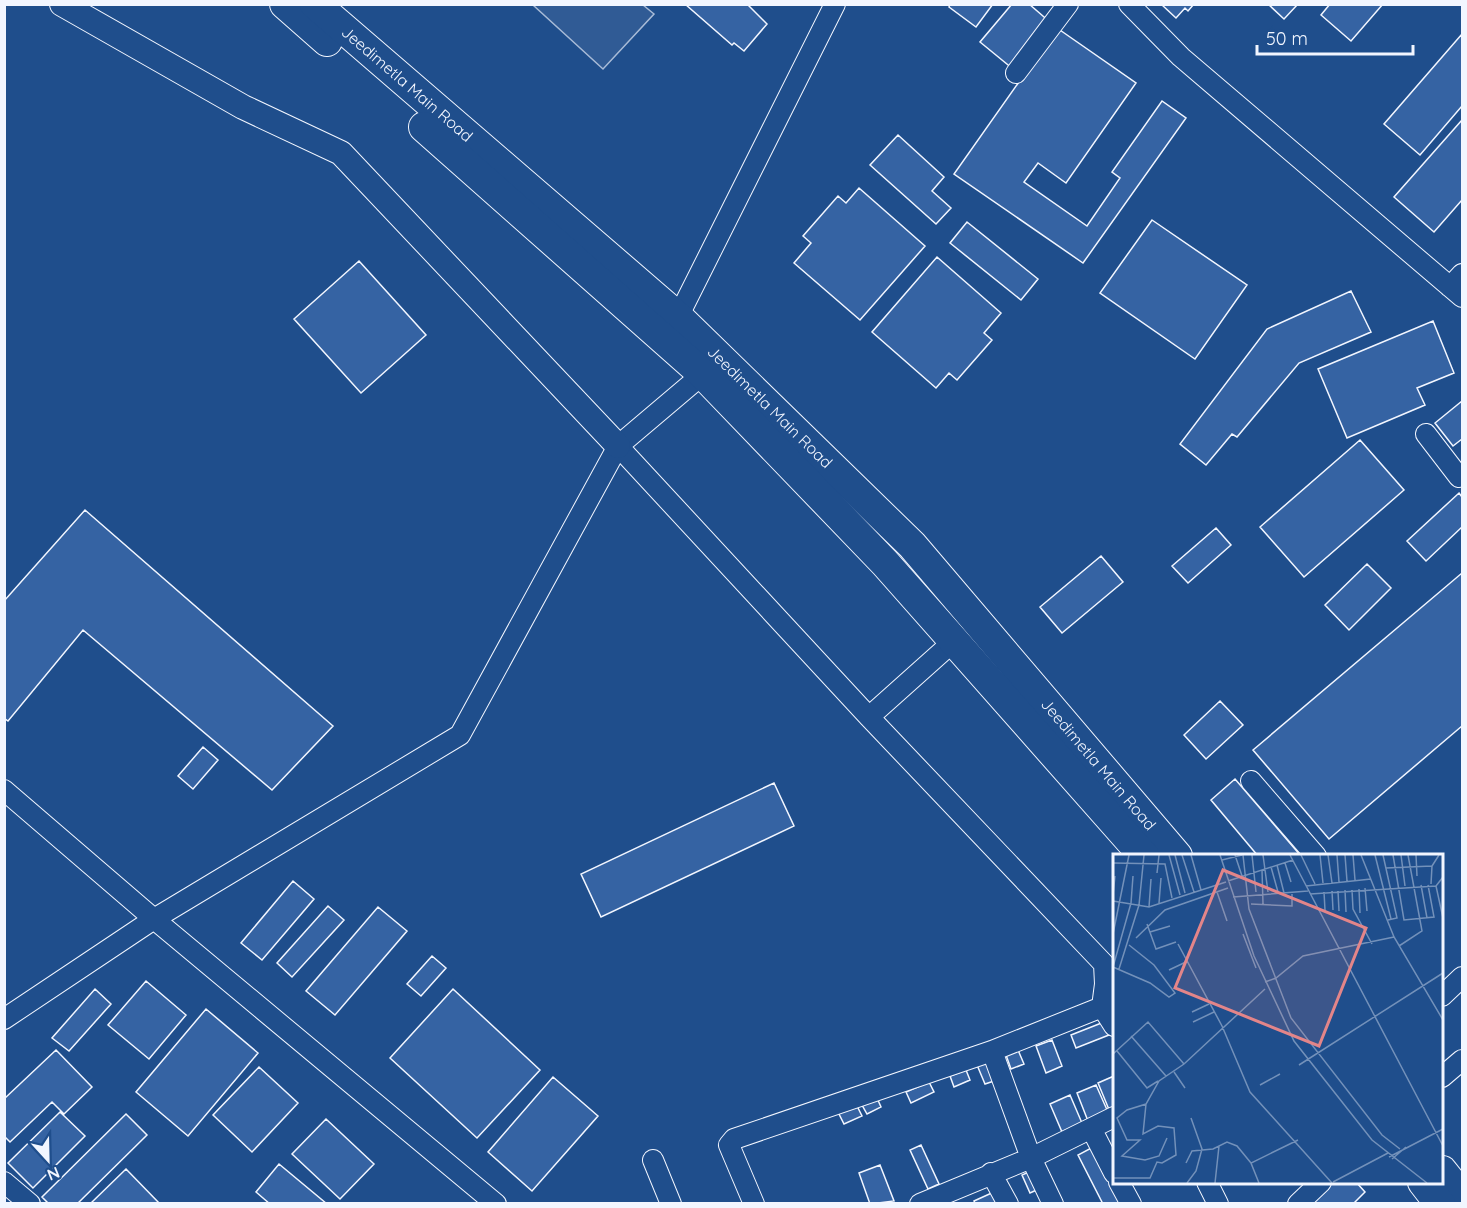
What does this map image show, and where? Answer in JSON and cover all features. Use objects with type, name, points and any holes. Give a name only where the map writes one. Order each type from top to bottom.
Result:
[{"type":"main road","name":"Jeedimetla Main Road","points":[[285,4],[703,374],[885,563],[1143,854]]},
{"type":"main road","name":"Jeedimetla Main Road","points":[[315,4],[678,316],[912,545],[1176,854]]},
{"type":"main road","points":[[1443,1172],[1462,1196]]},
{"type":"main road","points":[[1425,1184],[1440,1203]]},
{"type":"street","points":[[62,4],[243,107],[341,153],[618,446],[869,717],[1104,964],[1105,984],[1102,1007],[1113,1024]]},
{"type":"street","points":[[678,316],[835,4]]},
{"type":"street","points":[[1016,73],[1068,4]]},
{"type":"street","points":[[1129,4],[1181,57],[1458,286]]},
{"type":"street","points":[[4,1019],[154,919],[460,735],[618,446],[703,374]]},
{"type":"street","points":[[1426,434],[1459,477]]},
{"type":"street","points":[[869,717],[954,641]]},
{"type":"street","points":[[1251,781],[1315,854]]},
{"type":"street","points":[[4,790],[154,919],[496,1203]]},
{"type":"street","points":[[1443,995],[1462,977]]},
{"type":"street","points":[[754,1203],[729,1145],[734,1139],[992,1051],[1102,1007]]},
{"type":"street","points":[[992,1051],[1031,1158],[1053,1203]]},
{"type":"street","points":[[1443,1076],[1462,1060]]},
{"type":"street","points":[[920,1203],[1031,1158],[1092,1131],[1113,1118]]},
{"type":"street","points":[[1092,1131],[1113,1171]]},
{"type":"street","points":[[653,1160],[671,1203]]},
{"type":"street","points":[[992,1173],[1008,1203]]},
{"type":"street","points":[[4,1182],[30,1203]]},
{"type":"street","points":[[1120,1184],[1131,1203]]},
{"type":"street","points":[[1208,1184],[1218,1203]]},
{"type":"street","points":[[1298,1203],[1319,1184]]},
{"type":"shaded area","points":[[533,5],[643,5],[654,14],[603,69]]},
{"type":"building","points":[[685,4],[747,4],[767,24],[744,51],[734,43],[732,45]]},
{"type":"building","points":[[950,4],[993,4],[976,27],[949,7]]},
{"type":"building","points":[[1012,4],[1029,4],[1051,23],[1013,69],[980,42]]},
{"type":"building","points":[[1161,4],[1194,4],[1188,11],[1185,8],[1176,18]]},
{"type":"building","points":[[1268,4],[1298,4],[1284,19]]},
{"type":"building","points":[[1330,4],[1383,4],[1351,41],[1321,15]]},
{"type":"building","points":[[1057,28],[1136,83],[1066,183],[1038,163],[1024,182],[1087,226],[1120,178],[1112,172],[1162,101],[1186,118],[1083,263],[954,174]]},
{"type":"building","points":[[1462,34],[1462,106],[1420,155],[1384,124]]},
{"type":"building","points":[[1462,120],[1462,200],[1434,232],[1394,197]]},
{"type":"building","points":[[898,135],[944,177],[932,191],[951,208],[936,224],[870,165]]},
{"type":"building","points":[[859,188],[925,246],[860,320],[794,263],[811,243],[803,236],[838,196],[846,203]]},
{"type":"building","points":[[1152,220],[1247,285],[1195,359],[1100,293]]},
{"type":"building","points":[[967,222],[1038,279],[1021,300],[950,243]]},
{"type":"building","points":[[937,257],[1001,313],[984,333],[992,340],[957,380],[949,373],[936,388],[872,332]]},
{"type":"building","points":[[359,261],[426,335],[361,393],[294,319]]},
{"type":"building","points":[[1351,291],[1371,332],[1299,363],[1237,437],[1232,434],[1206,465],[1180,444],[1267,329]]},
{"type":"building","points":[[1433,321],[1454,373],[1417,388],[1425,405],[1347,438],[1318,369]]},
{"type":"building","points":[[1462,401],[1462,439],[1453,446],[1435,423]]},
{"type":"building","points":[[1360,440],[1404,490],[1304,577],[1260,527]]},
{"type":"building","points":[[1459,493],[1462,497],[1462,527],[1426,561],[1407,541]]},
{"type":"building","points":[[85,510],[333,726],[272,790],[83,630],[8,721],[4,718],[4,601]]},
{"type":"building","points":[[1216,528],[1231,545],[1188,583],[1172,566]]},
{"type":"building","points":[[1101,556],[1123,582],[1062,633],[1040,607]]},
{"type":"building","points":[[1367,564],[1391,588],[1349,630],[1325,605]]},
{"type":"building","points":[[1462,573],[1462,726],[1329,839],[1253,750]]},
{"type":"building","points":[[1220,701],[1243,725],[1206,759],[1184,735]]},
{"type":"building","points":[[203,747],[218,760],[193,789],[178,776]]},
{"type":"building","points":[[1235,779],[1299,854],[1256,854],[1211,800]]},
{"type":"building","points":[[774,783],[794,826],[601,917],[581,874]]},
{"type":"building","points":[[293,881],[314,899],[262,960],[241,943]]},
{"type":"building","points":[[328,906],[344,920],[292,977],[277,963]]},
{"type":"building","points":[[378,907],[407,931],[335,1015],[306,991]]},
{"type":"building","points":[[432,956],[446,968],[421,996],[407,984]]},
{"type":"building","points":[[146,981],[186,1015],[149,1059],[108,1025]]},
{"type":"building","points":[[95,989],[111,1004],[69,1051],[52,1038]]},
{"type":"building","points":[[453,989],[540,1070],[477,1138],[390,1058]]},
{"type":"building","points":[[206,1009],[258,1053],[188,1136],[136,1092]]},
{"type":"building","points":[[1109,1020],[1113,1030],[1113,1033],[1076,1048],[1071,1035]]},
{"type":"building","points":[[1052,1040],[1062,1066],[1046,1073],[1036,1046]]},
{"type":"building","points":[[56,1050],[92,1087],[64,1114],[52,1102],[10,1142],[4,1136],[4,1099]]},
{"type":"building","points":[[1018,1050],[1024,1064],[1011,1069],[1006,1055]]},
{"type":"building","points":[[989,1060],[997,1080],[985,1084],[977,1065]]},
{"type":"building","points":[[259,1067],[298,1103],[252,1152],[213,1115]]},
{"type":"building","points":[[966,1070],[970,1080],[954,1087],[950,1076]]},
{"type":"building","points":[[1113,1076],[1113,1110],[1110,1112],[1098,1083]]},
{"type":"building","points":[[553,1077],[598,1116],[532,1191],[488,1152]]},
{"type":"building","points":[[929,1082],[934,1092],[911,1103],[906,1092]]},
{"type":"building","points":[[1096,1085],[1108,1112],[1088,1121],[1077,1093]]},
{"type":"building","points":[[1070,1095],[1082,1123],[1062,1132],[1050,1104]]},
{"type":"building","points":[[877,1098],[881,1107],[867,1114],[862,1105]]},
{"type":"building","points":[[856,1104],[862,1116],[844,1124],[838,1112]]},
{"type":"building","points":[[60,1112],[85,1136],[33,1188],[8,1163]]},
{"type":"building","points":[[126,1114],[147,1135],[77,1204],[49,1204],[42,1197]]},
{"type":"building","points":[[326,1119],[374,1164],[340,1199],[292,1154]]},
{"type":"building","points":[[921,1145],[939,1184],[928,1189],[910,1150]]},
{"type":"building","points":[[1095,1146],[1124,1204],[1103,1204],[1078,1155]]},
{"type":"building","points":[[279,1164],[327,1204],[270,1204],[256,1192]]},
{"type":"building","points":[[880,1165],[894,1201],[870,1204],[859,1173]]},
{"type":"building","points":[[126,1169],[160,1204],[90,1204]]},
{"type":"building","points":[[1033,1170],[1041,1188],[1030,1193],[1022,1175]]},
{"type":"building","points":[[1329,1184],[1358,1184],[1365,1192],[1353,1204],[1309,1204]]},
{"type":"building","points":[[996,1191],[1002,1204],[975,1204],[974,1201]]}]
